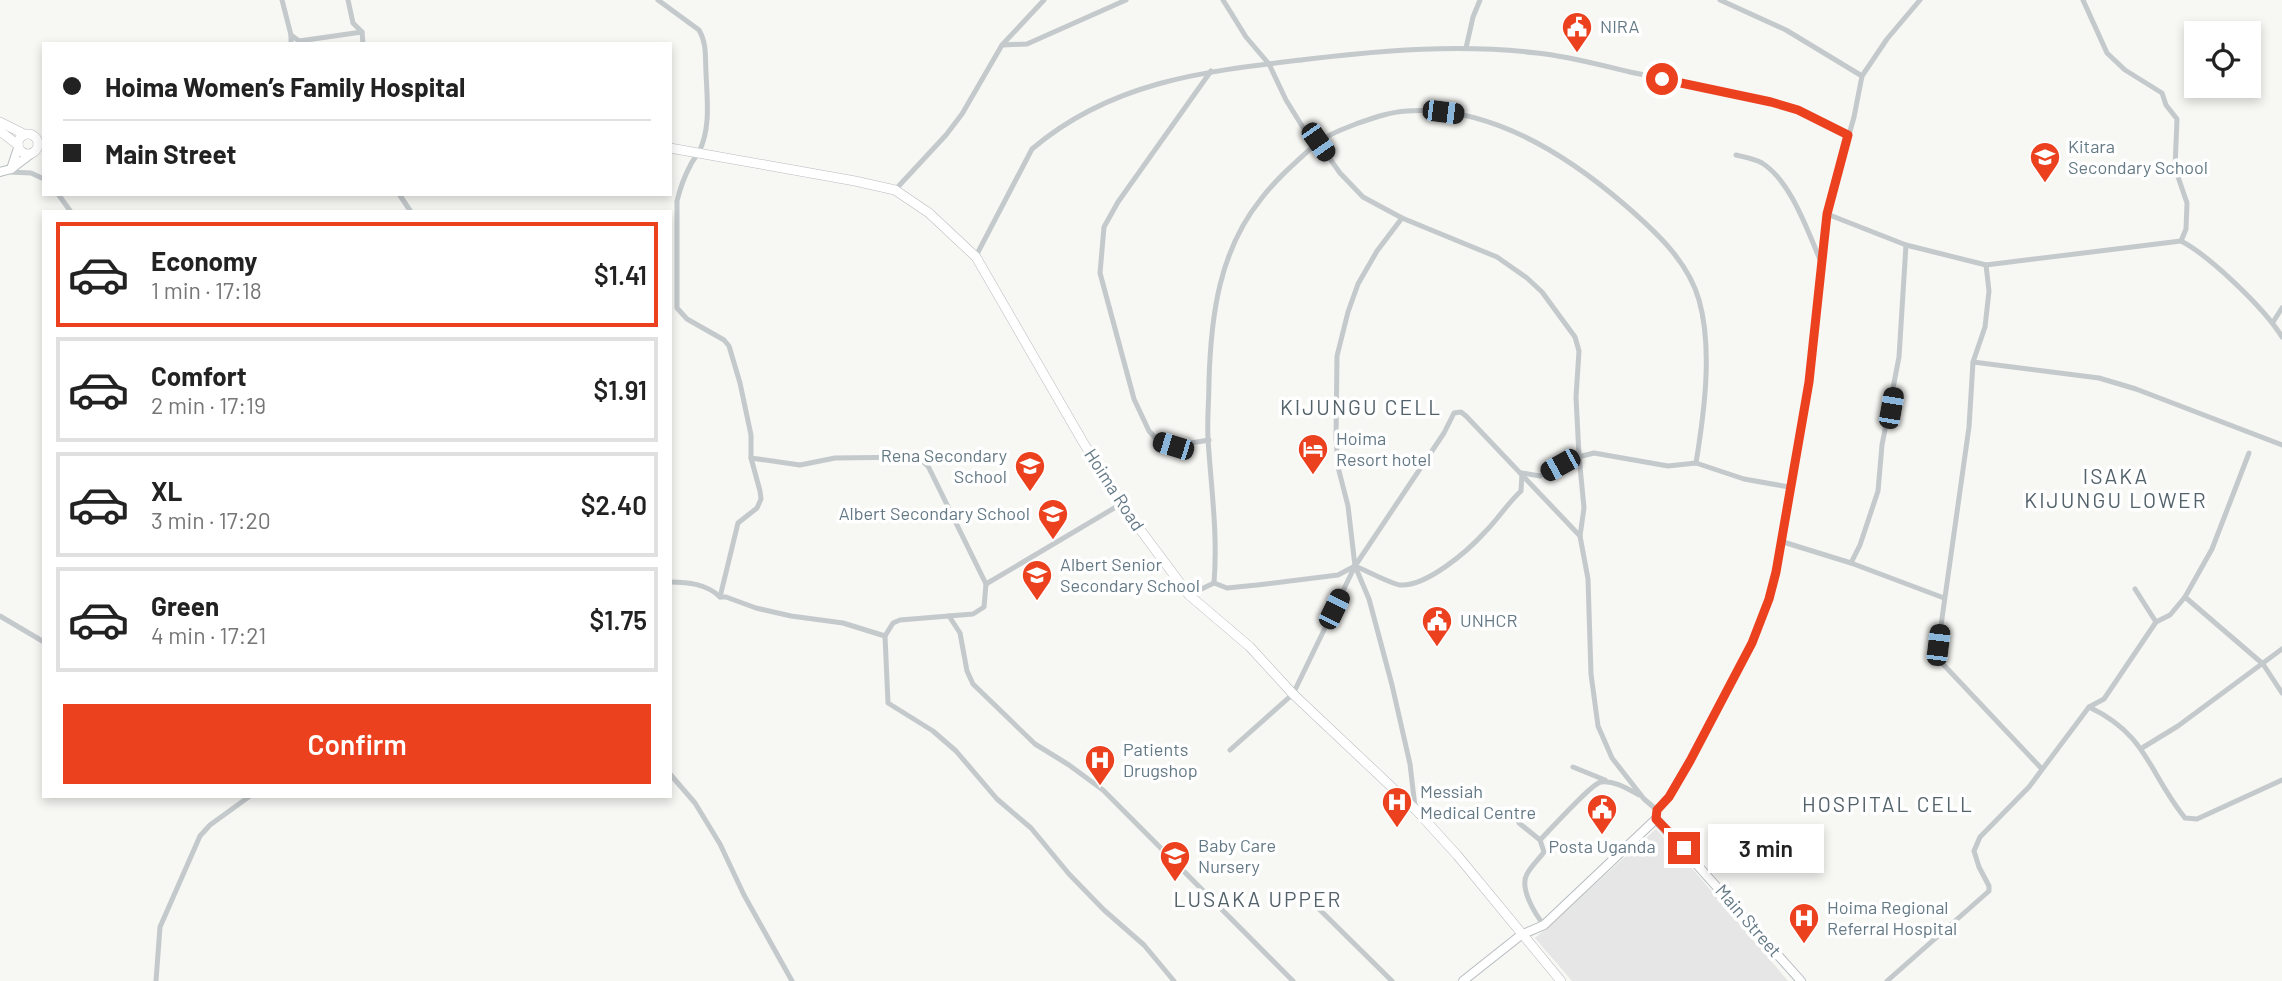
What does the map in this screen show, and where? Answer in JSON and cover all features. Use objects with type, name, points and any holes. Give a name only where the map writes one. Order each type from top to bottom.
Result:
[{"type":"main road","points":[[0,122],[24,134],[33,135],[38,149],[25,154],[0,131]]},
{"type":"main road","points":[[18,146],[19,139],[24,134]]},
{"type":"main road","name":"Hoima Road","points":[[672,148],[895,190],[929,213],[976,257],[1083,442],[1122,504],[1189,596],[1250,647],[1293,694],[1416,810],[1457,855],[1561,981]]},
{"type":"street","points":[[282,0],[291,42]]},
{"type":"street","points":[[348,0],[353,23],[362,32],[363,42]]},
{"type":"street","points":[[658,0],[699,30],[703,36],[708,119],[699,153],[690,165],[677,201],[676,303],[687,319],[724,340],[729,346],[740,383],[751,435],[751,458],[760,491],[760,504],[738,523],[720,597]]},
{"type":"street","points":[[895,190],[946,135],[962,114],[1002,44],[1044,0]]},
{"type":"street","points":[[1002,44],[1027,44],[1126,0]]},
{"type":"street","points":[[1223,0],[1246,37],[1269,64],[1304,129],[1363,197],[1402,218],[1497,257],[1542,292],[1575,337],[1579,351],[1576,397],[1584,508],[1580,536],[1588,579],[1591,674],[1598,726],[1612,758],[1656,815]]},
{"type":"street","points":[[1466,48],[1480,0]]},
{"type":"street","points":[[1720,0],[1786,30],[1862,76]]},
{"type":"street","points":[[1463,981],[1521,935],[1544,925],[1656,815],[1690,761],[1752,643],[1776,572],[1809,382],[1827,214],[1862,76],[1887,39],[1920,0]]},
{"type":"street","points":[[2083,0],[2107,52],[2124,70],[2162,93],[2166,105],[2178,119],[2175,168],[2188,203],[2186,229],[2181,241]]},
{"type":"street","points":[[291,35],[299,41],[362,32]]},
{"type":"street","points":[[976,257],[1031,149],[1045,137],[1065,123],[1101,105],[1171,79],[1211,71],[1400,49],[1466,48],[1539,53],[1748,96],[1798,110],[1848,135]]},
{"type":"street","points":[[1209,440],[1173,446],[1158,441],[1149,431],[1134,399],[1100,273],[1104,226],[1118,202],[1211,71]]},
{"type":"street","points":[[1213,583],[1217,549],[1209,440],[1212,329],[1214,308],[1227,257],[1243,225],[1260,200],[1318,142],[1326,136],[1382,115],[1428,110],[1457,114],[1514,132],[1548,148],[1610,192],[1667,244],[1691,279],[1704,324],[1701,433],[1696,463]]},
{"type":"street","points":[[5,171],[18,146]]},
{"type":"street","points":[[5,171],[38,149]]},
{"type":"street","points":[[1736,155],[1760,161],[1781,182],[1803,220],[1822,265]]},
{"type":"street","points":[[5,171],[31,173],[42,177]]},
{"type":"street","points":[[1827,214],[1906,245],[1986,265],[2181,241],[2202,253],[2273,322],[2282,337]]},
{"type":"street","points":[[1402,218],[1377,251],[1358,284],[1341,334],[1336,437],[1338,467],[1348,506],[1355,566],[1369,599],[1392,685],[1416,810]]},
{"type":"street","points":[[1851,563],[1860,545],[1878,491],[1882,445],[1899,356],[1906,245]]},
{"type":"street","points":[[1986,265],[1989,291],[1985,327],[1973,362],[1969,427],[1938,658],[2041,768]]},
{"type":"street","points":[[2273,322],[2282,308]]},
{"type":"street","points":[[1973,362],[2099,378],[2282,445]]},
{"type":"street","points":[[1230,750],[1293,694],[1355,566],[1444,433],[1454,413],[1461,412],[1466,416],[1580,536]]},
{"type":"street","points":[[1522,473],[1540,476],[1579,456],[1594,453],[1668,466],[1696,463],[1744,479],[1789,487]]},
{"type":"street","points":[[1887,981],[1989,891],[1974,851],[1980,837],[2029,787],[2089,707],[2104,699],[2156,622],[2170,615],[2186,597],[2212,549],[2249,453]]},
{"type":"street","points":[[751,458],[800,465],[835,458],[896,456],[920,459],[928,466],[986,584],[984,607],[973,614],[900,620],[893,623],[885,636],[888,703],[933,731],[956,751],[997,799],[1031,828],[1069,874],[1144,945],[1174,981]]},
{"type":"street","points":[[1355,566],[1397,585],[1415,584],[1434,574],[1486,531],[1503,508],[1521,491],[1522,473]]},
{"type":"street","points":[[986,584],[1122,504]]},
{"type":"street","points":[[1780,541],[1851,563],[1944,598]]},
{"type":"street","points":[[1189,596],[1213,583],[1227,588],[1257,585],[1338,575],[1355,566]]},
{"type":"street","points":[[672,582],[700,585],[713,590],[720,597],[756,608],[791,616],[843,622],[885,636]]},
{"type":"street","points":[[2135,589],[2156,622]]},
{"type":"street","points":[[2186,597],[2263,664],[2282,693]]},
{"type":"street","points":[[0,616],[42,641]]},
{"type":"street","points":[[949,616],[960,633],[967,671],[973,684],[986,698],[1035,744],[1103,790],[1293,981]]},
{"type":"street","points":[[2142,748],[2178,726],[2282,649]]},
{"type":"street","points":[[2089,707],[2111,717],[2142,748],[2185,818],[2191,820],[2282,780]]},
{"type":"street","points":[[1573,767],[1642,796]]},
{"type":"street","points":[[672,776],[695,803],[720,844],[744,895],[792,981]]},
{"type":"street","points":[[1540,840],[1588,789],[1600,782],[1612,782]]},
{"type":"street","points":[[156,981],[160,927],[200,836],[210,825],[247,798]]},
{"type":"street","name":"Main Street","points":[[1656,815],[1801,981]]},
{"type":"street","points":[[1519,823],[1540,840],[1544,852],[1525,877],[1525,884],[1533,912],[1544,925]]},
{"type":"street","points":[[1314,904],[1392,981]]},
{"type":"shaded area","points":[[1656,829],[1788,981],[1572,981],[1535,938]]},
{"type":"place","name":"NIRA","points":[[1577,54]]},
{"type":"place","name":"Kitara Secondary School","points":[[2045,184]]},
{"type":"place","name":"Hoima Resort hotel","points":[[1313,476]]},
{"type":"place","name":"Rena Secondary School","points":[[1030,493]]},
{"type":"place","name":"Albert Secondary School","points":[[1053,541]]},
{"type":"place","name":"Albert Senior Secondary School","points":[[1037,602]]},
{"type":"place","name":"UNHCR","points":[[1437,648]]},
{"type":"place","name":"Patients Drugshop","points":[[1100,787]]},
{"type":"place","name":"Messiah Medical Centre","points":[[1397,829]]},
{"type":"place","name":"Posta Uganda","points":[[1602,836]]},
{"type":"place","name":"Baby Care Nursery","points":[[1175,883]]},
{"type":"place","name":"Hoima Regional Referral Hospital","points":[[1804,945]]},
{"type":"district","name":"KIJUNGU CELL","points":[[1361,408]]},
{"type":"district","name":"ISAKA KIJUNGU LOWER","points":[[2116,489]]},
{"type":"district","name":"HOSPITAL CELL","points":[[1888,805]]},
{"type":"district","name":"LUSAKA UPPER","points":[[1258,900]]},
{"type":"route","points":[[1662,79],[1713,88],[1798,110],[1848,135],[1827,214],[1809,382],[1769,599],[1752,643],[1715,715],[1669,797],[1657,810],[1656,819],[1684,848]]}]
